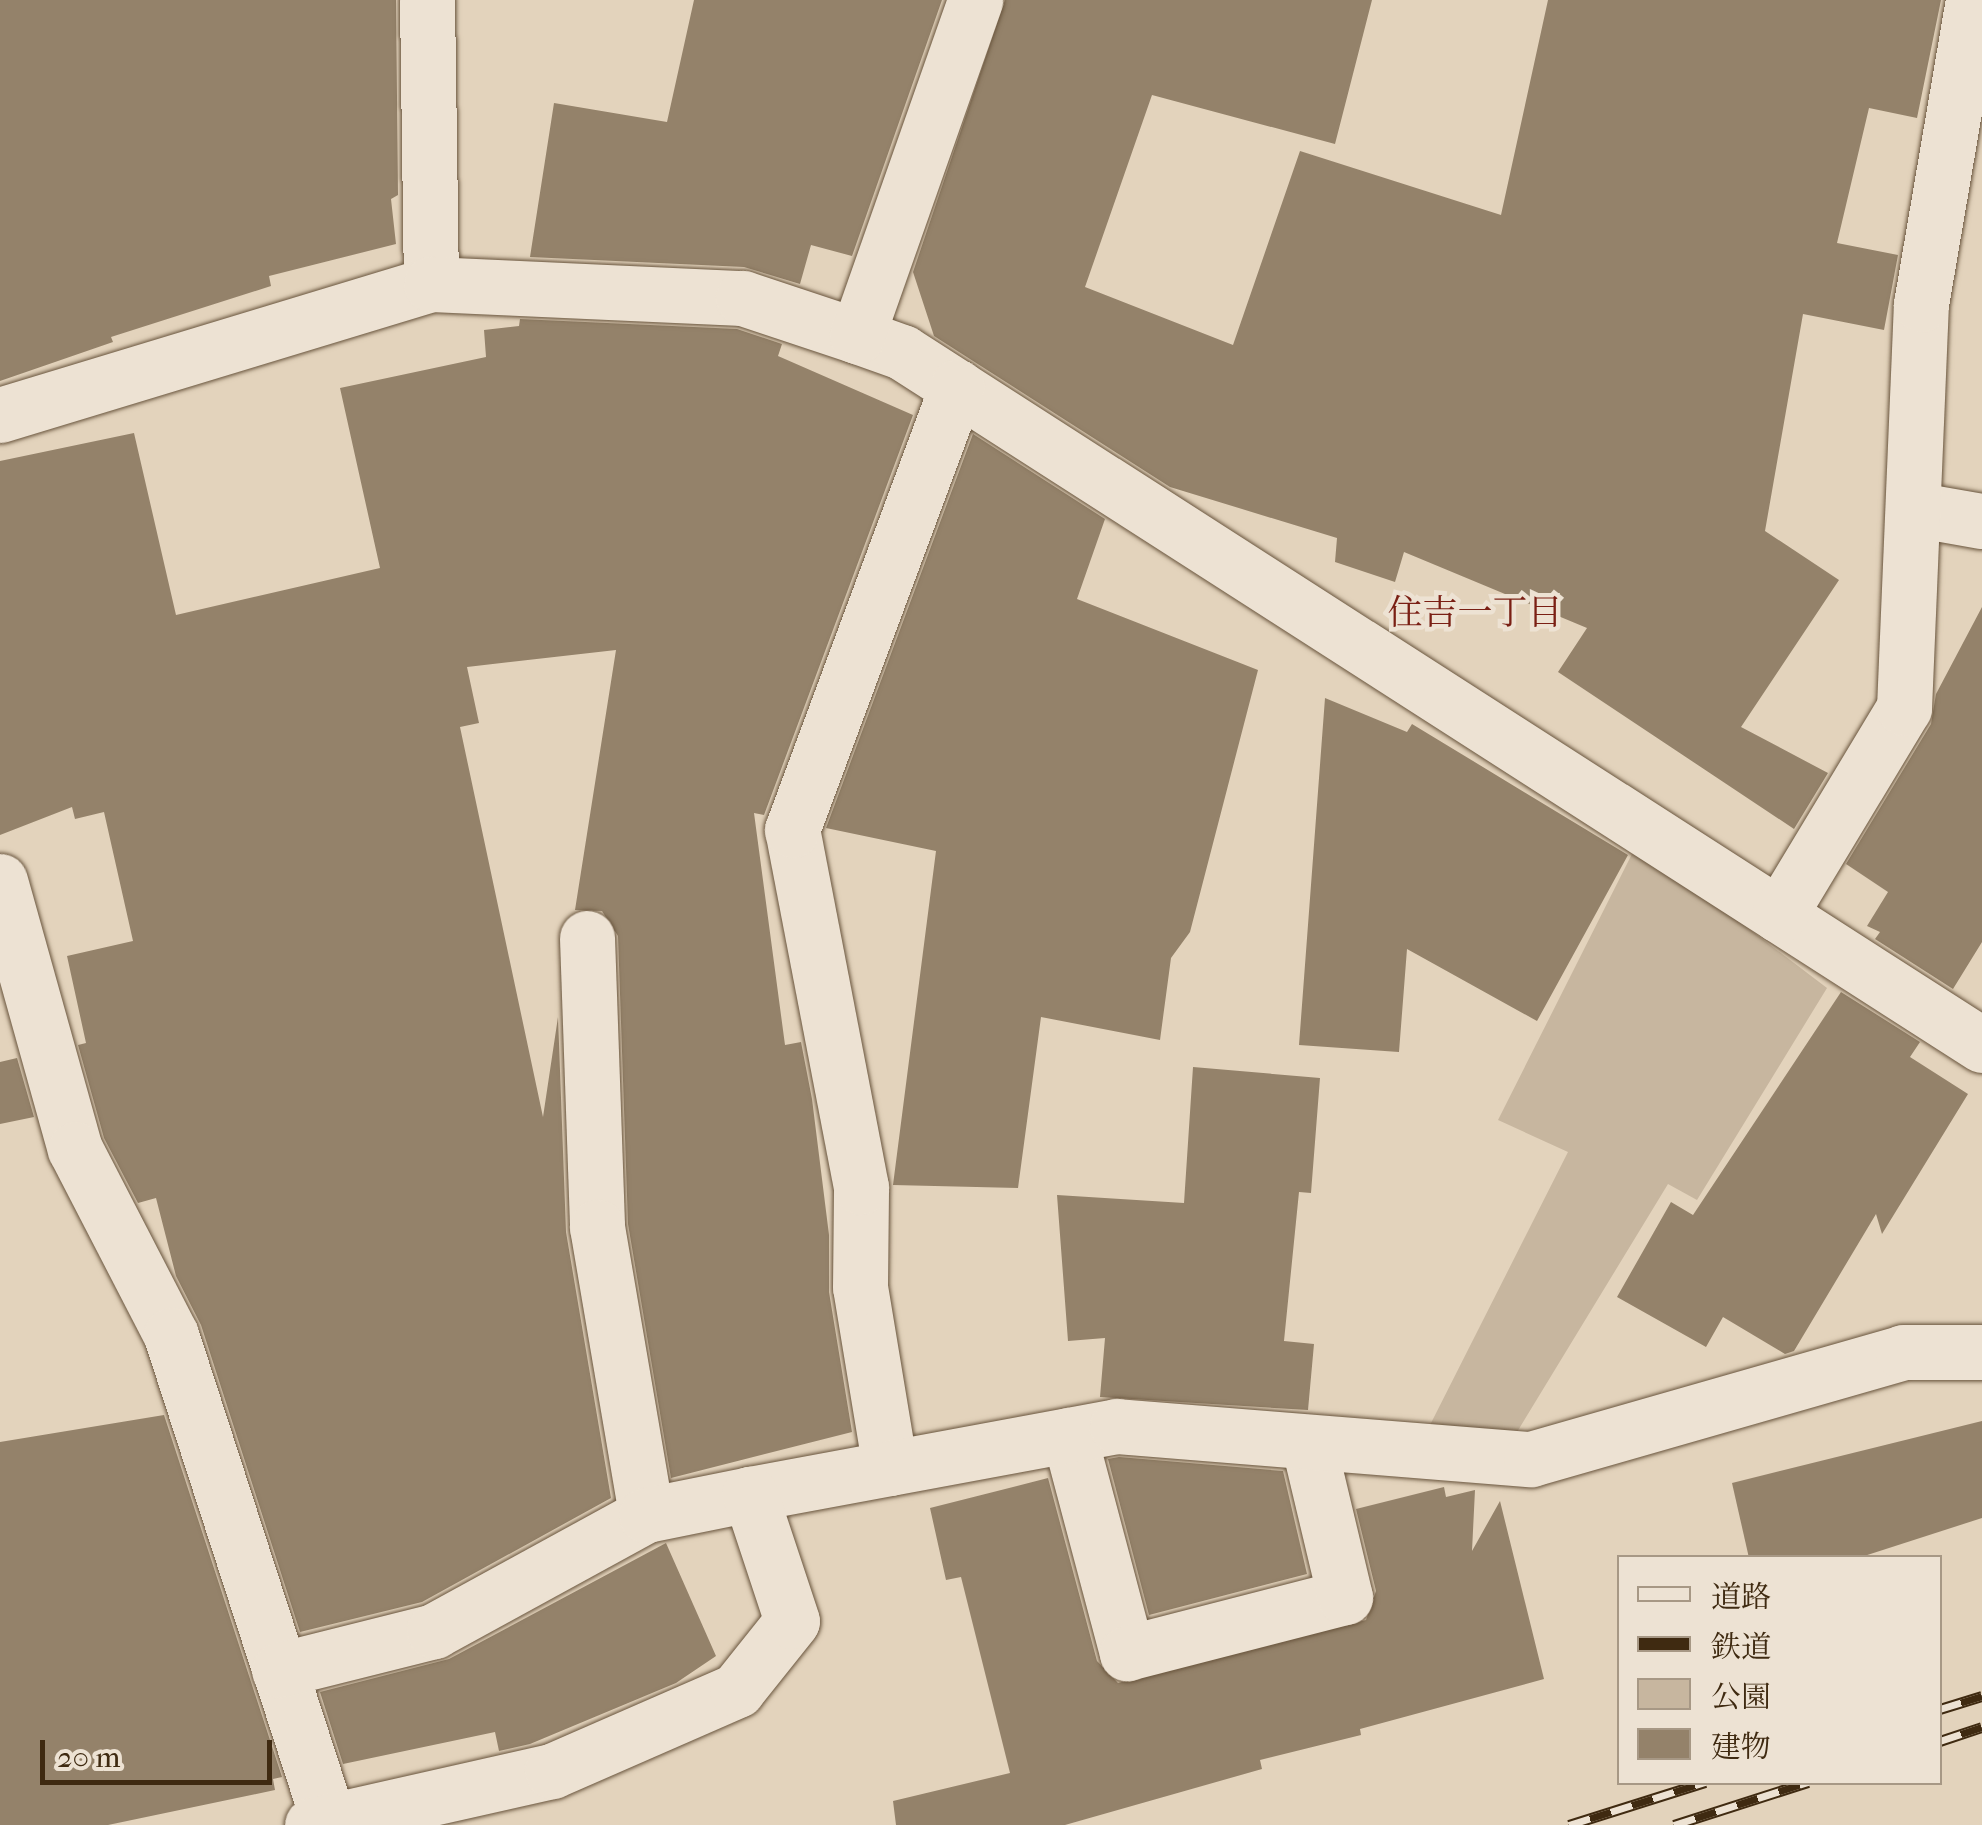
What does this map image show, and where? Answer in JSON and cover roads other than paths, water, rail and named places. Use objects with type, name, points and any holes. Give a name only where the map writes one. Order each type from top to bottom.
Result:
[{"type":"street","points":[[427,0],[430,284]]},
{"type":"street","points":[[857,336],[975,0]]},
{"type":"street","points":[[1779,915],[1904,708],[1921,304],[1973,0]]},
{"type":"street","points":[[4,398],[430,284],[743,298],[902,352],[1982,1045]]},
{"type":"street","points":[[890,1468],[860,1287],[861,1187],[792,830],[958,387]]},
{"type":"street","points":[[1912,509],[1982,521]]},
{"type":"street","points":[[0,881],[74,1150],[172,1334],[279,1670],[321,1824],[552,1771],[737,1690],[792,1621],[750,1494]]},
{"type":"street","points":[[587,938],[597,1226],[646,1515]]},
{"type":"street","points":[[279,1670],[434,1631],[646,1515],[750,1494],[1117,1426],[1531,1460],[1902,1352],[1982,1352]]},
{"type":"street","points":[[1069,1435],[1127,1653],[1345,1597],[1308,1442]]},
{"type":"railway","points":[[1942,1708],[1982,1696]]},
{"type":"railway","points":[[1942,1740],[1982,1727]]},
{"type":"railway","points":[[1569,1825],[1696,1785]]},
{"type":"railway","points":[[1674,1825],[1799,1785]]},
{"type":"district","name":"住吉一丁目","points":[[1475,613]]}]
